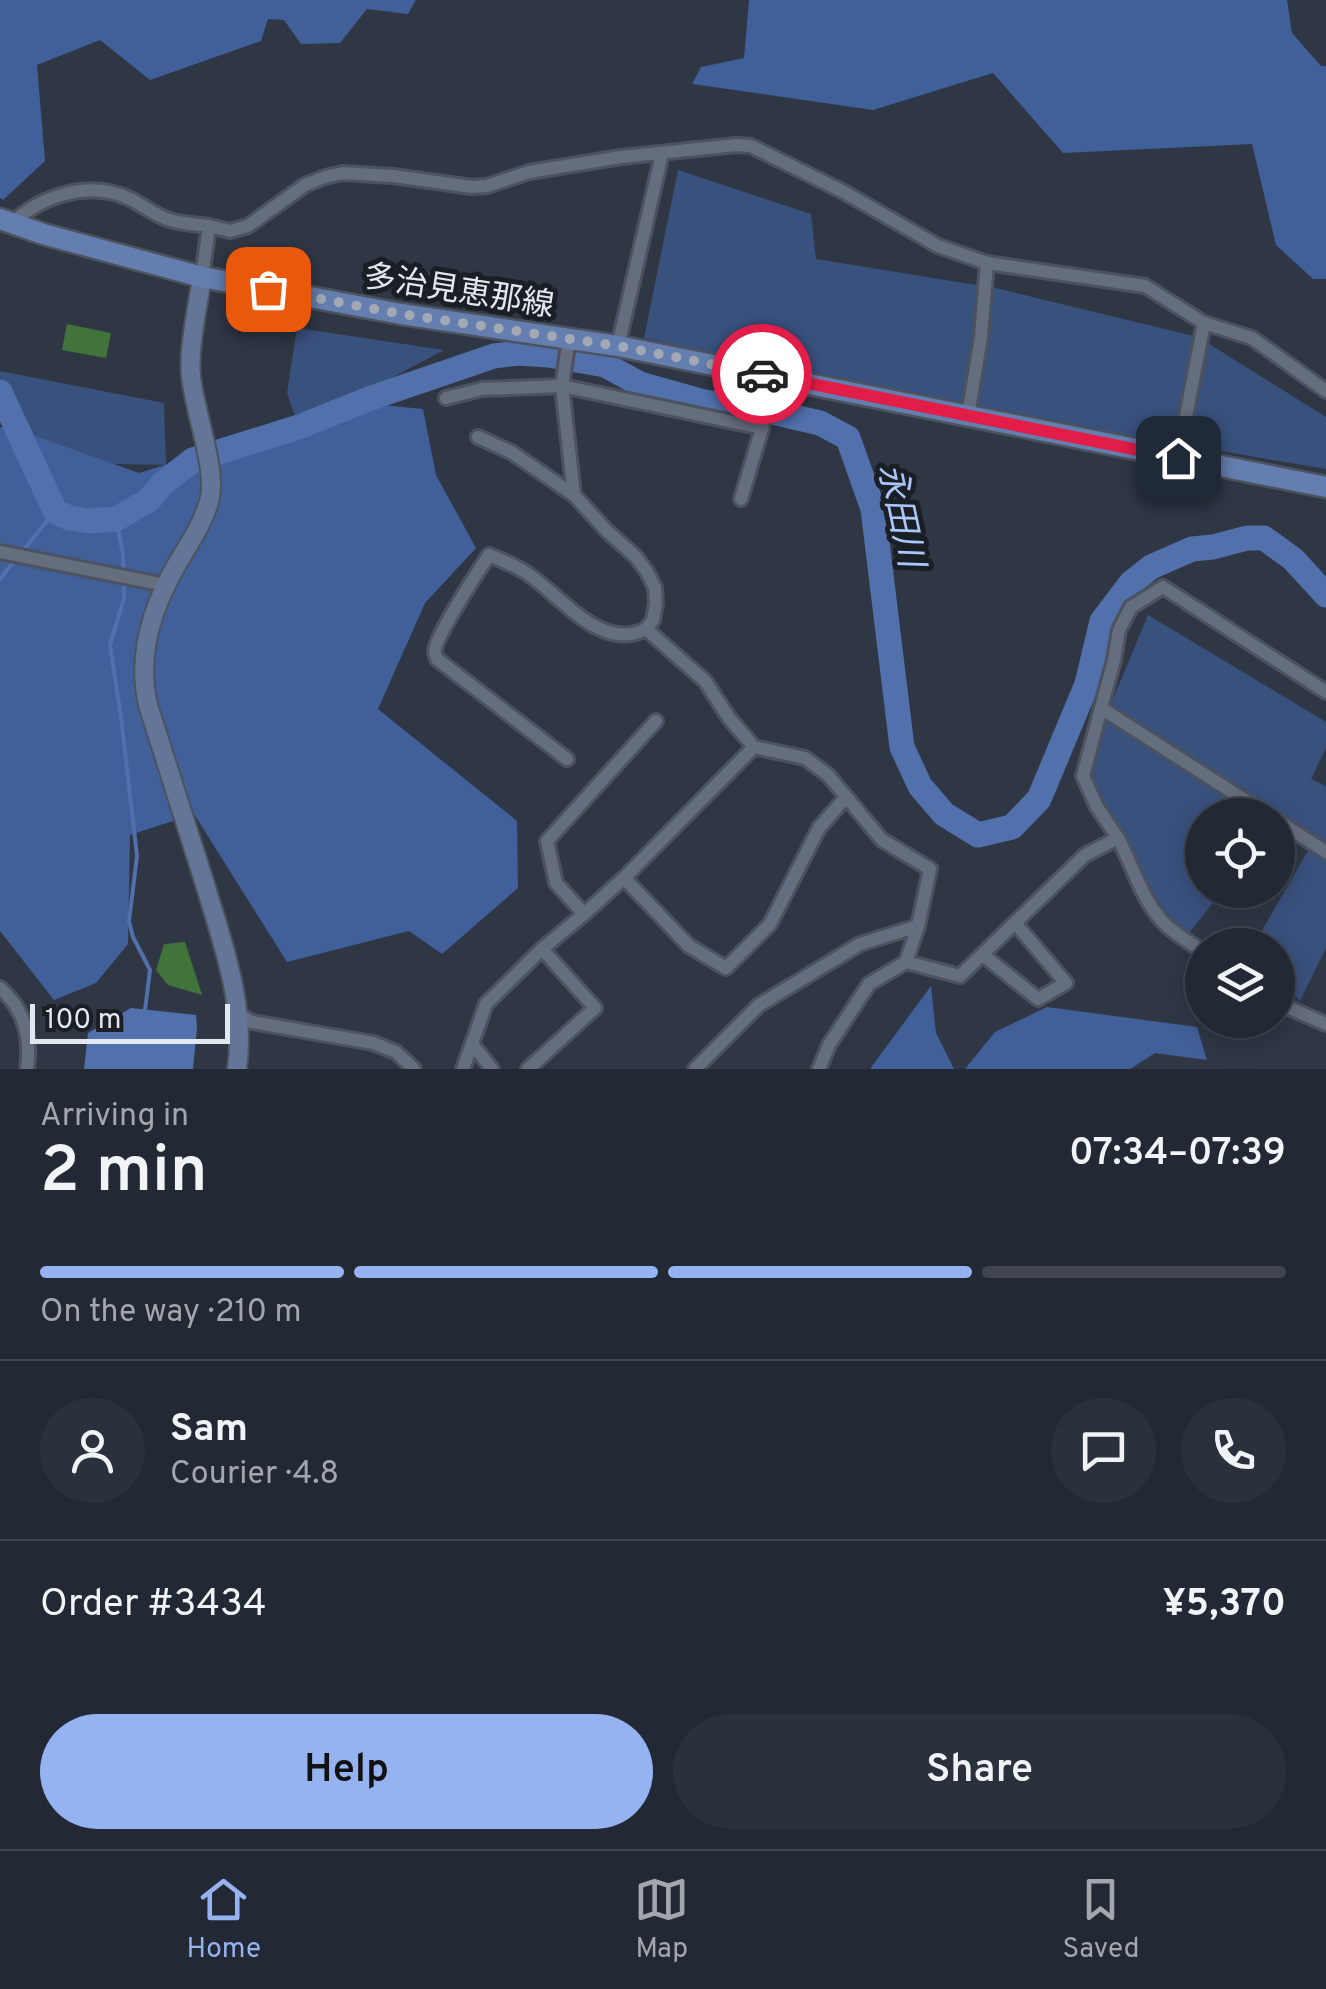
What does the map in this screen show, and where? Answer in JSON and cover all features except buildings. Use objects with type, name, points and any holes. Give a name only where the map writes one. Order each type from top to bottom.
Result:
[{"type":"main road","name":"多治見恵那線","points":[[6,222],[202,277],[401,314],[618,346],[771,382],[968,416],[1326,487]]},
{"type":"street","points":[[6,222],[77,189],[112,192],[170,220],[230,231],[248,226],[305,186],[343,173],[472,187],[529,172],[621,156],[751,146],[842,191],[938,246],[988,263],[1146,286],[1204,323],[1252,338],[1326,390]]},
{"type":"street","points":[[618,346],[662,154]]},
{"type":"street","points":[[209,226],[190,374],[209,470],[210,497],[166,585],[147,640],[142,681],[224,948],[238,1014],[238,1069]]},
{"type":"street","points":[[968,416],[988,263]]},
{"type":"street","points":[[1178,458],[1204,323]]},
{"type":"street","points":[[569,341],[562,382],[574,496]]},
{"type":"street","points":[[446,398],[482,389],[562,382],[763,424]]},
{"type":"street","points":[[741,498],[771,382]]},
{"type":"street","points":[[478,436],[511,452],[574,496],[636,556],[655,588],[653,620],[635,634],[616,634],[594,627],[525,572],[489,555],[439,638],[434,650],[437,659],[567,759]]},
{"type":"street","points":[[5,553],[166,585]]},
{"type":"street","points":[[1185,939],[1166,926],[1142,894],[1132,865],[1082,776],[1119,630],[1130,607],[1163,587],[1326,692]]},
{"type":"street","points":[[646,628],[705,681],[754,747],[805,758],[828,775],[882,840],[930,869],[906,962],[869,984],[829,1045],[819,1069]]},
{"type":"street","points":[[1102,708],[1242,798]]},
{"type":"street","points":[[584,914],[556,882],[547,841],[656,722]]},
{"type":"street","points":[[463,1069],[486,1004],[624,878],[754,747]]},
{"type":"street","points":[[624,878],[689,946],[726,968],[770,924],[819,828],[846,797]]},
{"type":"street","points":[[1295,832],[1326,852]]},
{"type":"street","points":[[906,962],[960,976],[1085,855],[1118,838]]},
{"type":"street","points":[[983,956],[1038,998],[1066,984],[1015,923]]},
{"type":"street","points":[[695,1069],[712,1064],[760,1005],[860,944],[918,926]]},
{"type":"street","points":[[528,1069],[595,1008],[542,949]]},
{"type":"street","points":[[0,988],[18,1007],[27,1028],[30,1049],[26,1069]]},
{"type":"street","points":[[1295,1010],[1326,1024]]},
{"type":"street","points":[[238,1014],[252,1022],[372,1043],[396,1052],[414,1069]]},
{"type":"street","points":[[472,1044],[492,1069]]},
{"type":"shaded area","points":[[0,0],[416,0],[408,14],[367,9],[340,43],[301,44],[284,20],[268,19],[261,41],[150,80],[100,40],[37,65],[45,161],[3,200]]},
{"type":"shaded area","points":[[749,0],[1287,0],[1292,33],[1321,66],[1326,66],[1326,279],[1313,279],[1276,245],[1252,144],[1063,153],[993,73],[873,110],[692,84],[701,67],[744,58]]},
{"type":"shaded area","points":[[678,170],[811,214],[816,259],[995,288],[1198,337],[1326,417],[1326,469],[931,402],[644,338]]},
{"type":"shaded area","points":[[297,328],[444,350],[299,427],[287,393]]},
{"type":"shaded area","points":[[0,371],[164,403],[166,465],[29,455],[0,381]]},
{"type":"shaded area","points":[[363,403],[423,409],[436,475],[476,548],[425,603],[378,709],[517,821],[518,888],[442,954],[409,931],[287,962],[194,814],[130,835],[128,944],[96,983],[54,1000],[0,931],[0,427],[10,427],[139,473]]},
{"type":"shaded area","points":[[1148,615],[1326,722],[1326,748],[1311,779],[1326,786],[1326,948],[1300,1001],[1295,996],[1295,928],[1263,928],[1275,908],[1295,908],[1295,873],[1309,849],[1295,842],[1295,798],[1185,798],[1185,908],[1209,908],[1193,928],[1185,928],[1185,936],[1109,838],[1079,787]]},
{"type":"shaded area","points":[[931,986],[936,1033],[954,1069],[870,1069]]},
{"type":"shaded area","points":[[1047,1007],[1185,1025],[1185,1038],[1200,1038],[1207,1060],[1155,1053],[1130,1069],[965,1069],[995,1032]]},
{"type":"shaded area","points":[[131,1008],[196,1015],[193,1069],[84,1069],[88,1033]]},
{"type":"waterway","name":"永田川","points":[[0,392],[55,511],[88,521],[116,519],[149,500],[162,484],[193,460],[299,427],[494,356],[548,355],[605,365],[640,384],[704,402],[820,423],[848,438],[873,509],[902,747],[920,786],[944,814],[978,835],[1012,827],[1039,799],[1087,684],[1102,621],[1131,583],[1151,567],[1192,549],[1264,538],[1293,559],[1326,595]]},
{"type":"waterway","points":[[22,552],[55,511]]},
{"type":"waterway","points":[[116,519],[123,554],[124,598],[110,645],[137,856],[129,921],[150,970],[145,1010]]},
{"type":"waterway","points":[[0,579],[16,559]]},
{"type":"way so far","points":[[268,289],[401,314],[618,346],[762,374]]},
{"type":"route","points":[[762,374],[1178,458]]}]
